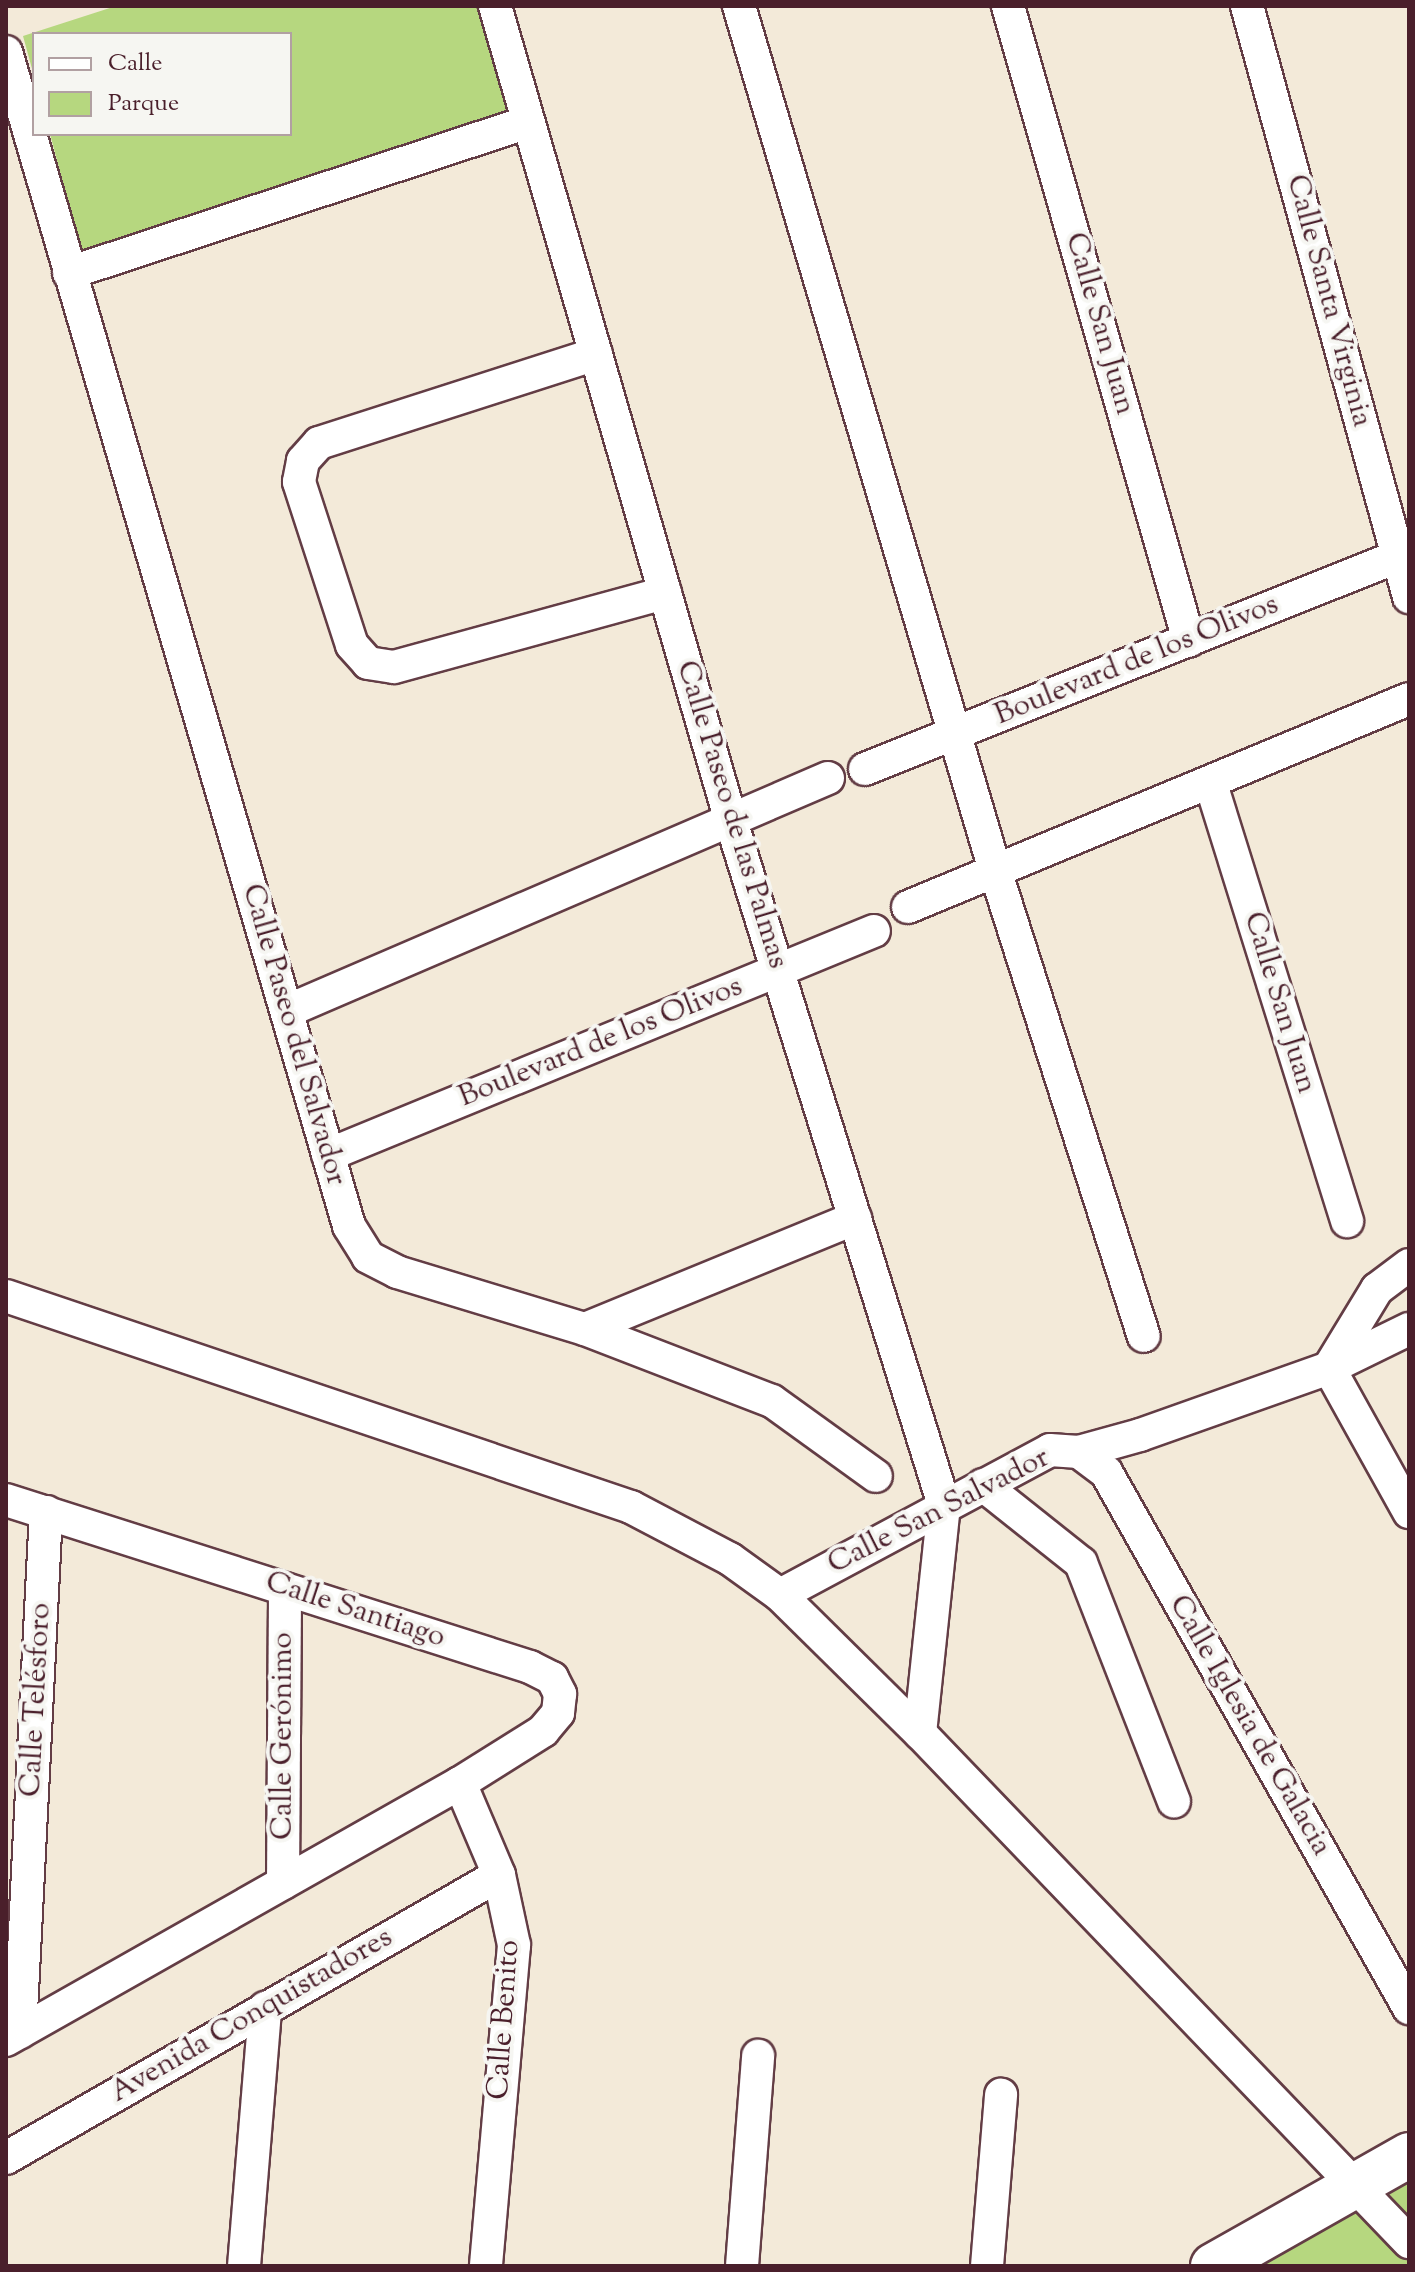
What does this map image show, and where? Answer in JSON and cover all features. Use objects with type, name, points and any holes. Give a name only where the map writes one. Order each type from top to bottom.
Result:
[{"type":"main road","points":[[1213,2266],[1409,2155]]},
{"type":"street","name":"Calle Paseo de las Palmas","points":[[495,6],[731,821],[944,1505]]},
{"type":"street","points":[[739,6],[995,870],[1144,1336]]},
{"type":"street","name":"Calle San Juan","points":[[1008,6],[1189,641]]},
{"type":"street","name":"Calle Santa Virginia","points":[[1247,6],[1404,554],[1409,597]]},
{"type":"street","name":"Calle Paseo del Salvador","points":[[6,52],[349,1226],[368,1257],[397,1272],[585,1329],[772,1401],[876,1476]]},
{"type":"street","points":[[69,273],[528,122]]},
{"type":"street","points":[[596,354],[319,443],[303,461],[299,482],[352,645],[368,663],[394,667],[665,593]]},
{"type":"street","name":"Boulevard de los Olivos","points":[[865,769],[1404,554]]},
{"type":"street","points":[[908,907],[1211,784],[1409,699]]},
{"type":"street","points":[[287,1011],[828,778]]},
{"type":"street","name":"Calle San Juan","points":[[1211,784],[1347,1221]]},
{"type":"street","name":"Boulevard de los Olivos","points":[[328,1155],[874,931]]},
{"type":"street","points":[[585,1329],[855,1218]]},
{"type":"street","points":[[1409,1265],[1377,1289],[1329,1368],[1409,1512]]},
{"type":"street","points":[[6,1296],[631,1507],[690,1533],[780,1595],[920,1733],[1409,2242]]},
{"type":"street","name":"Calle San Salvador","points":[[780,1595],[1050,1450],[1079,1452],[1329,1368],[1409,1329]]},
{"type":"street","name":"Calle Iglesia de Galacia","points":[[1079,1452],[1106,1472],[1409,2008]]},
{"type":"street","points":[[983,1485],[1081,1563],[1174,1802]]},
{"type":"street","name":"Calle Santiago","points":[[6,1500],[552,1678],[558,1713],[543,1731],[460,1783]]},
{"type":"street","points":[[920,1733],[944,1505]]},
{"type":"street","name":"Calle Telésforo","points":[[13,2036],[46,1512]]},
{"type":"street","name":"Calle Gerónimo","points":[[283,1883],[285,1589]]},
{"type":"street","points":[[13,2036],[460,1783]]},
{"type":"street","name":"Calle Benito","points":[[460,1783],[499,1875],[514,1945],[486,2266]]},
{"type":"street","name":"Avenida Conquistadores","points":[[6,2158],[499,1875]]},
{"type":"street","points":[[244,2266],[265,2008]]},
{"type":"street","points":[[742,2266],[758,2056]]},
{"type":"street","points":[[987,2266],[1001,2095]]},
{"type":"green space","points":[[116,6],[492,6],[526,121],[85,266],[51,136],[292,136],[292,32],[35,32]]},
{"type":"green space","points":[[32,33],[32,69],[23,36]]},
{"type":"green space","points":[[1409,2158],[1409,2266],[1217,2266]]}]
